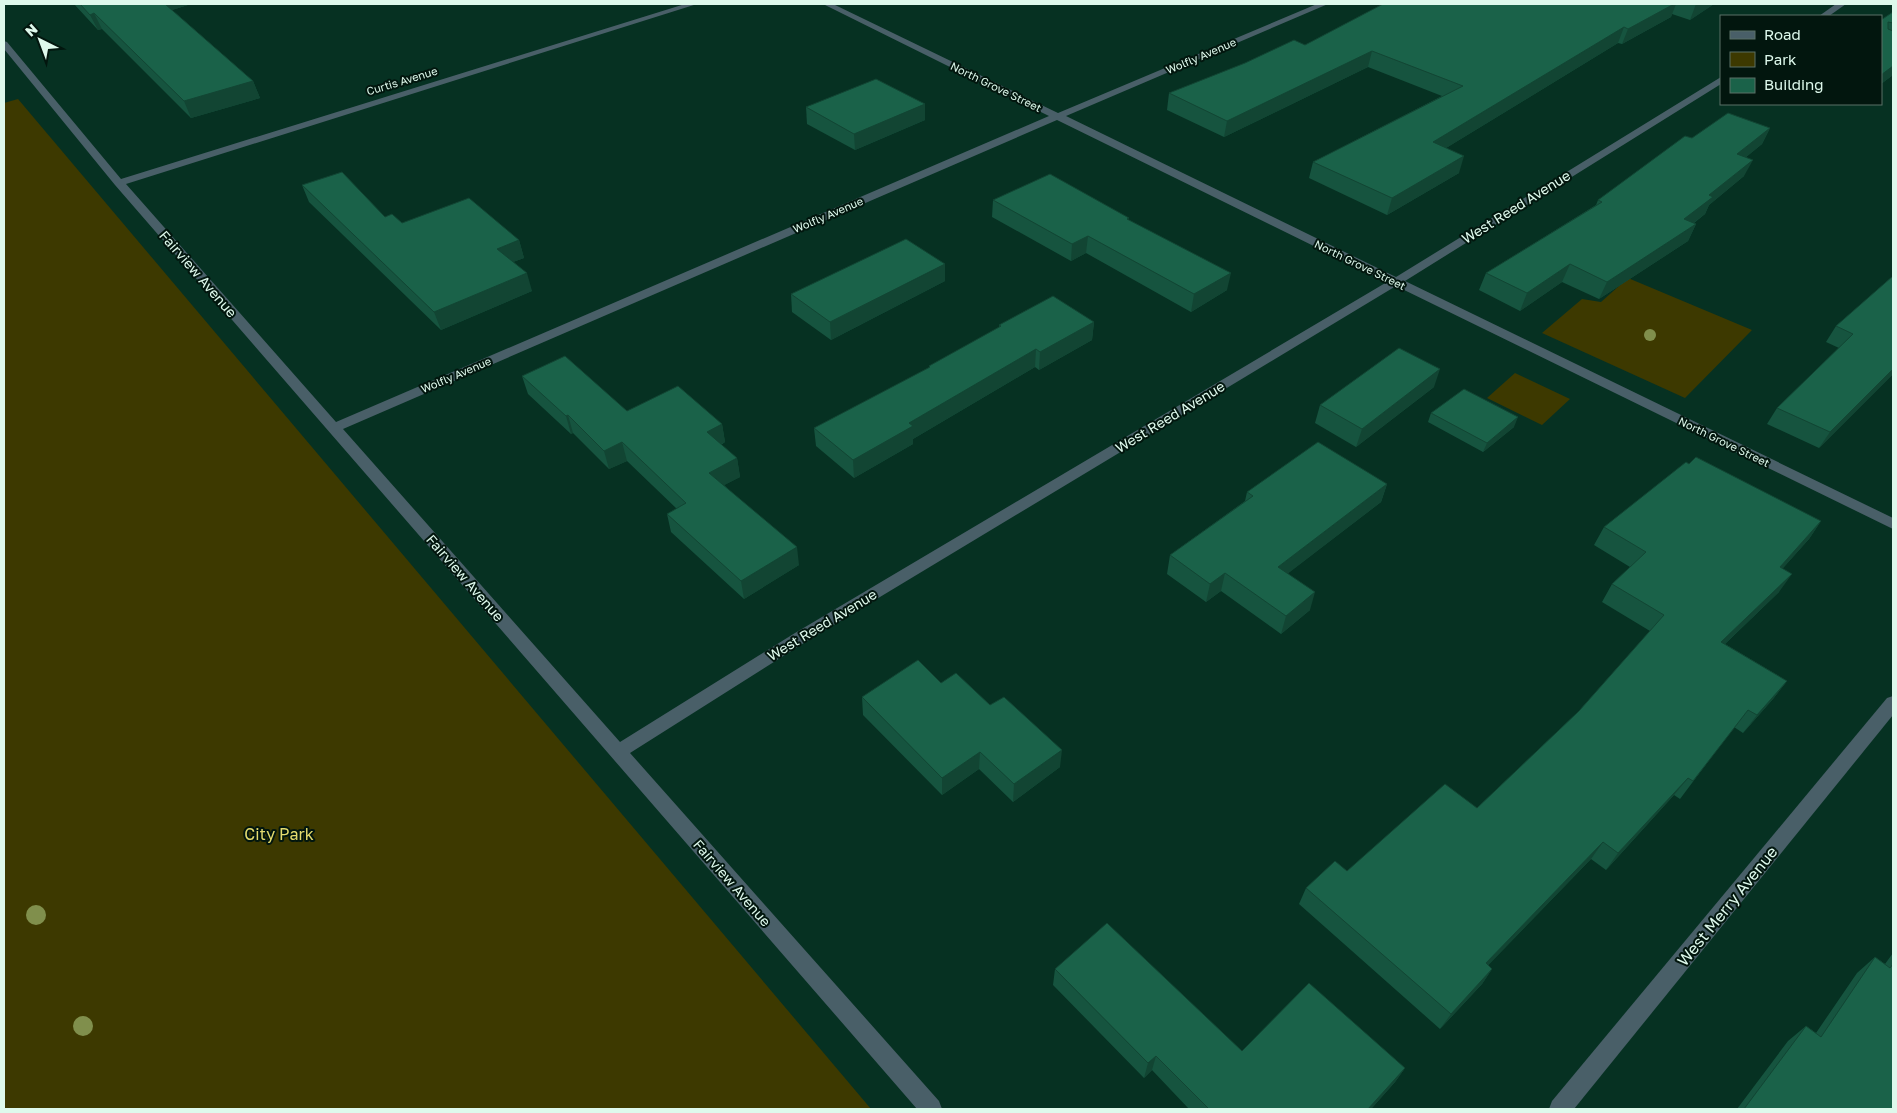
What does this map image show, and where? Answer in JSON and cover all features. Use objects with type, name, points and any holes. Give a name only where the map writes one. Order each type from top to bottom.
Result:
[{"type":"street","name":"Curtis Avenue","points":[[119,183],[693,4]]},
{"type":"street","name":"North Grove Street","points":[[827,4],[1893,524]]},
{"type":"street","name":"Wolfly Avenue","points":[[333,428],[1324,4]]},
{"type":"street","points":[[1825,15],[1842,4]]},
{"type":"street","name":"Fairview Avenue","points":[[4,44],[119,183],[930,1109]]},
{"type":"street","name":"West Reed Avenue","points":[[618,752],[801,637],[1395,282],[1720,81]]},
{"type":"street","name":"West Merry Avenue","points":[[1560,1109],[1893,703]]},
{"type":"green space","name":"City Park","points":[[18,99],[871,1109],[4,1109],[4,103]]},
{"type":"green space","points":[[1628,278],[1752,330],[1685,398],[1542,333],[1582,299],[1601,302]]},
{"type":"green space","points":[[1515,373],[1570,399],[1542,425],[1487,398]]},
{"type":"building","points":[[80,4],[165,4],[253,81],[184,101],[94,13],[90,15]]},
{"type":"building","points":[[1383,4],[1674,4],[1628,29],[1624,27],[1433,142],[1464,156],[1392,198],[1313,162],[1463,86],[1372,51],[1227,121],[1169,93],[1245,63],[1294,40],[1305,45]]},
{"type":"building","points":[[1893,12],[1893,23],[1888,22],[1888,29],[1893,31],[1893,66],[1882,74],[1882,19]]},
{"type":"building","points":[[876,79],[925,104],[854,134],[806,107]]},
{"type":"building","points":[[1728,113],[1770,128],[1737,154],[1753,160],[1709,195],[1713,197],[1684,219],[1696,224],[1607,282],[1570,264],[1527,293],[1486,273],[1602,202],[1598,200],[1685,136],[1692,138]]},
{"type":"building","points":[[342,172],[385,217],[392,214],[402,223],[469,198],[519,240],[497,249],[527,273],[434,312],[302,185]]},
{"type":"building","points":[[1050,174],[1129,218],[1127,219],[1231,273],[1194,294],[1088,236],[1072,244],[993,200]]},
{"type":"building","points":[[906,239],[945,264],[830,322],[791,294]]},
{"type":"building","points":[[1893,276],[1893,369],[1830,432],[1777,408],[1853,334],[1836,326]]},
{"type":"building","points":[[1053,296],[1094,322],[1040,352],[1036,349],[909,423],[913,426],[853,460],[814,428],[930,367],[1001,326],[999,325]]},
{"type":"building","points":[[1399,348],[1440,369],[1362,429],[1320,405]]},
{"type":"building","points":[[565,356],[627,411],[678,386],[722,424],[707,432],[737,458],[709,473],[797,547],[741,581],[667,514],[686,503],[622,442],[604,451],[568,415],[566,416],[522,376]]},
{"type":"building","points":[[1464,389],[1518,417],[1487,443],[1431,413]]},
{"type":"building","points":[[1318,442],[1387,484],[1278,567],[1315,592],[1286,616],[1225,573],[1210,584],[1170,555],[1253,496],[1247,492]]},
{"type":"building","points":[[1696,457],[1821,521],[1780,567],[1792,574],[1721,642],[1787,681],[1757,715],[1748,710],[1693,781],[1688,778],[1618,853],[1603,842],[1486,963],[1492,969],[1451,1014],[1306,888],[1335,861],[1347,871],[1445,784],[1477,808],[1579,711],[1664,615],[1612,584],[1646,552],[1604,527],[1686,462],[1689,464]]},
{"type":"building","points":[[918,660],[941,683],[956,673],[990,705],[1004,697],[1062,750],[1014,784],[980,752],[942,778],[862,697]]},
{"type":"building","points":[[1107,923],[1242,1051],[1309,983],[1405,1068],[1368,1109],[1209,1109],[1156,1056],[1148,1063],[1055,969]]},
{"type":"building","points":[[1875,957],[1890,968],[1893,964],[1893,1109],[1744,1109],[1806,1026],[1821,1037]]}]
